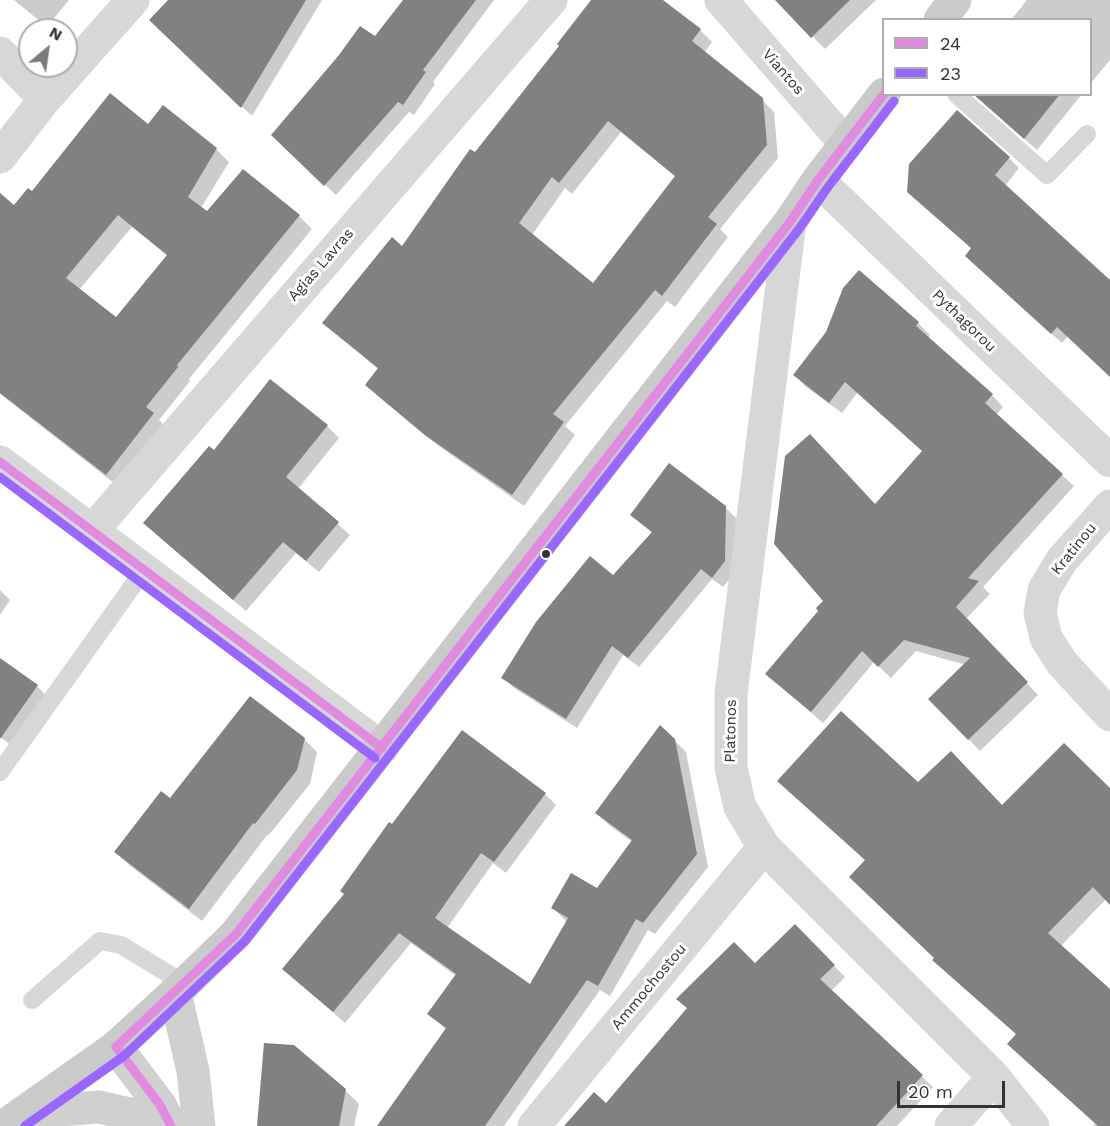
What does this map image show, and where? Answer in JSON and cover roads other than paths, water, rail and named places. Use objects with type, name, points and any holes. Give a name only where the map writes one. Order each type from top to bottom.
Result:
[{"type":"main road","points":[[942,18],[955,0]]},
{"type":"main road","points":[[14,1120],[116,1047],[236,934],[790,222],[845,143],[882,96]]},
{"type":"street","points":[[0,157],[45,99],[133,0]]},
{"type":"street","name":"Agias Lavras","points":[[92,531],[551,0]]},
{"type":"street","name":"Viantos","points":[[721,0],[845,143]]},
{"type":"street","points":[[0,53],[45,99]]},
{"type":"street","name":"Pythagorou","points":[[818,180],[1110,462]]},
{"type":"street","name":"Platonos","points":[[790,222],[732,694],[730,768],[740,807],[764,847],[994,1077],[1033,1126]]},
{"type":"street","points":[[0,462],[382,748]]},
{"type":"street","name":"Kratinou","points":[[1110,506],[1062,560],[1044,590],[1040,613],[1046,638],[1062,663],[1110,715]]},
{"type":"street","name":"Ammochostou","points":[[534,1126],[764,847]]},
{"type":"street","points":[[180,989],[193,1071],[198,1126]]},
{"type":"street","points":[[116,1047],[160,1105],[171,1126]]},
{"type":"street","points":[[951,1126],[994,1077]]},
{"type":"street","points":[[14,1120],[99,1107],[139,1116],[158,1126]]},
{"type":"lane","points":[[959,96],[1047,175],[1087,134]]},
{"type":"lane","points":[[0,772],[144,570]]},
{"type":"lane","points":[[32,1000],[100,941],[121,945],[180,989]]}]
